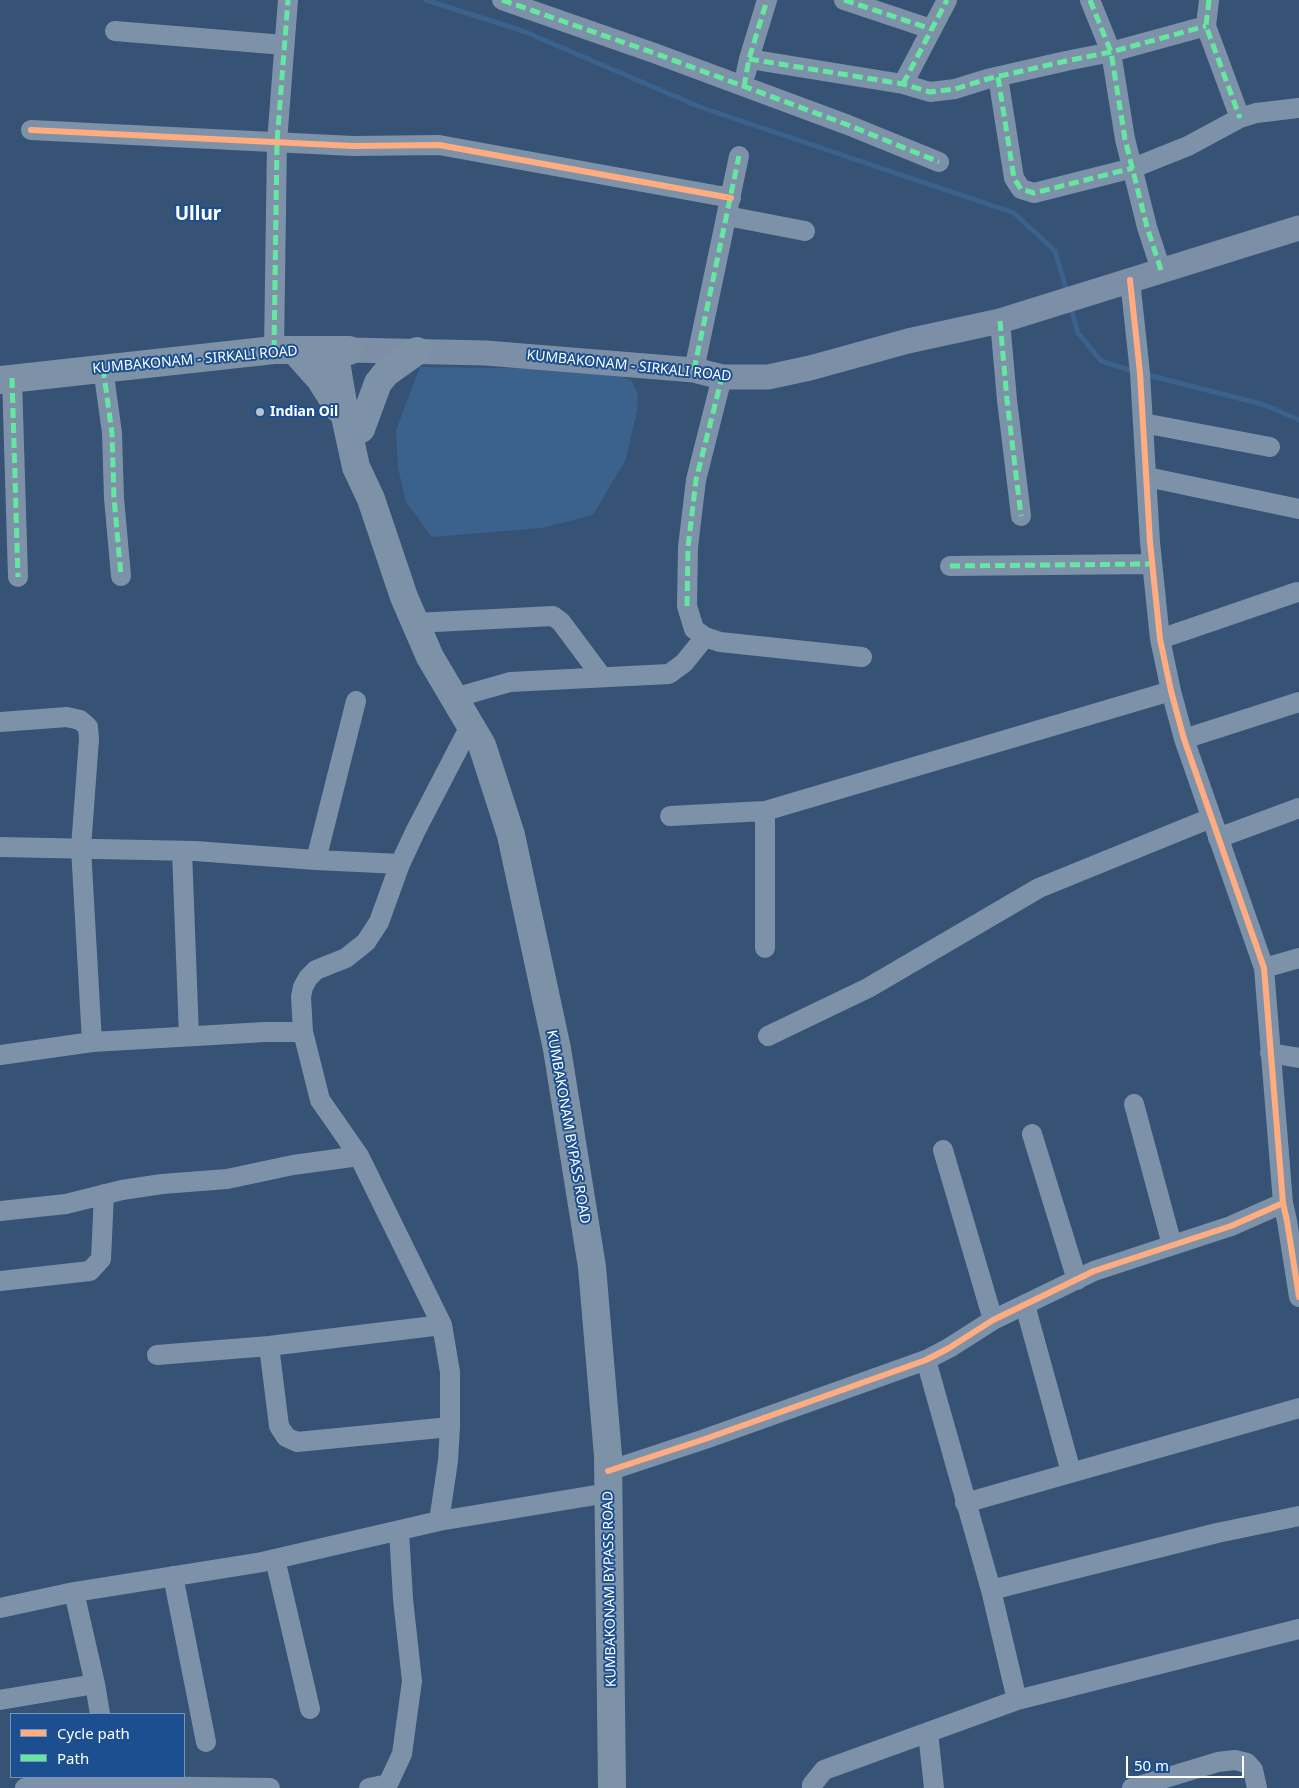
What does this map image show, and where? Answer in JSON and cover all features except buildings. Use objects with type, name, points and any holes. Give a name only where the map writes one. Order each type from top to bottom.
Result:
[{"type":"highway","name":"KUMBAKONAM - SIRKALI ROAD","points":[[6,379],[284,350],[342,350]]},
{"type":"highway","points":[[284,350],[320,379],[353,425],[386,373],[417,351]]},
{"type":"highway","name":"KUMBAKONAM BYPASS ROAD","points":[[342,350],[353,425],[356,467],[371,499],[404,598],[430,657],[482,745],[511,835],[557,1050],[592,1267],[608,1482],[612,1788]]},
{"type":"main road","name":"KUMBAKONAM - SIRKALI ROAD","points":[[342,350],[486,353],[694,370],[722,377],[768,377],[810,368],[908,341],[1000,320],[1299,228]]},
{"type":"street","points":[[284,350],[277,142],[288,0]]},
{"type":"street","points":[[502,0],[848,125],[939,162]]},
{"type":"street","points":[[744,87],[749,59],[767,0]]},
{"type":"street","points":[[844,0],[931,29]]},
{"type":"street","points":[[903,84],[947,0]]},
{"type":"street","points":[[1090,0],[1111,52],[1125,139],[1147,227],[1161,270]]},
{"type":"street","points":[[1209,0],[1206,26],[1240,118]]},
{"type":"street","points":[[749,59],[903,84],[930,92],[955,89],[998,76],[1111,52],[1206,26]]},
{"type":"street","points":[[115,31],[284,45]]},
{"type":"street","points":[[998,76],[1014,178],[1021,189],[1034,193],[1133,168],[1188,146],[1240,118],[1256,113],[1299,108]]},
{"type":"street","points":[[31,130],[353,146],[439,145],[729,207],[805,231]]},
{"type":"street","points":[[694,370],[739,156]]},
{"type":"street","points":[[1130,280],[1140,373],[1152,564],[1160,639],[1184,739],[1264,968],[1270,1053],[1299,1297]]},
{"type":"street","points":[[1000,320],[1006,400],[1021,516]]},
{"type":"street","points":[[103,368],[112,433],[114,498],[121,576]]},
{"type":"street","points":[[722,377],[696,480],[688,547],[687,606],[694,629],[704,637],[720,642],[862,657]]},
{"type":"street","points":[[6,379],[18,577]]},
{"type":"street","points":[[1144,423],[1270,447]]},
{"type":"street","points":[[1147,477],[1299,509]]},
{"type":"street","points":[[950,566],[1152,564]]},
{"type":"street","points":[[1160,639],[1297,592]]},
{"type":"street","points":[[415,623],[553,616],[562,622],[602,677]]},
{"type":"street","points":[[454,698],[510,682],[669,674],[684,663],[704,637]]},
{"type":"street","points":[[670,816],[765,811],[1171,691]]},
{"type":"street","points":[[316,860],[356,701]]},
{"type":"street","points":[[1184,739],[1299,702]]},
{"type":"street","points":[[0,722],[67,717],[80,720],[88,727],[89,739],[80,848],[92,1042]]},
{"type":"street","points":[[438,1521],[448,1462],[450,1427],[450,1372],[442,1325],[359,1156],[320,1100],[303,1032],[301,997],[303,987],[308,978],[316,970],[346,958],[366,942],[379,922],[400,864],[470,726]]},
{"type":"street","points":[[1218,838],[1299,808]]},
{"type":"street","points":[[765,811],[765,948]]},
{"type":"street","points":[[768,1036],[868,988],[1039,888],[1211,818]]},
{"type":"street","points":[[0,847],[182,851],[400,864]]},
{"type":"street","points":[[182,851],[189,1036]]},
{"type":"street","points":[[1264,968],[1299,958]]},
{"type":"street","points":[[0,1056],[92,1042],[265,1032],[303,1032]]},
{"type":"street","points":[[1270,1053],[1299,1058]]},
{"type":"street","points":[[1134,1104],[1172,1245]]},
{"type":"street","points":[[1032,1134],[1077,1280]]},
{"type":"street","points":[[943,1150],[994,1320]]},
{"type":"street","points":[[0,1211],[66,1204],[104,1194],[162,1184],[227,1179],[293,1165],[359,1156]]},
{"type":"street","points":[[0,1281],[90,1271],[101,1259],[104,1194]]},
{"type":"street","points":[[0,1608],[74,1592],[275,1559],[608,1482],[705,1439],[926,1360],[994,1320],[1094,1271],[1231,1226],[1290,1214]]},
{"type":"street","points":[[1025,1305],[1071,1472]]},
{"type":"street","points":[[157,1355],[269,1346],[442,1325]]},
{"type":"street","points":[[269,1346],[278,1426],[286,1437],[297,1442],[450,1427]]},
{"type":"street","points":[[926,1360],[991,1590],[1017,1700]]},
{"type":"street","points":[[965,1503],[1299,1408]]},
{"type":"street","points":[[991,1590],[1217,1533],[1299,1516]]},
{"type":"street","points":[[382,1787],[402,1754],[412,1681],[403,1598],[399,1531]]},
{"type":"street","points":[[275,1559],[310,1709]]},
{"type":"street","points":[[173,1576],[206,1742]]},
{"type":"street","points":[[74,1592],[100,1713]]},
{"type":"street","points":[[812,1788],[812,1785],[824,1770],[1017,1700],[1299,1629]]},
{"type":"street","points":[[0,1700],[95,1684]]},
{"type":"street","points":[[928,1732],[934,1788]]},
{"type":"street","points":[[1132,1788],[1218,1762],[1235,1760],[1247,1764],[1253,1770],[1257,1788]]},
{"type":"street","points":[[25,1788],[110,1781],[270,1788]]},
{"type":"water","points":[[420,367],[598,369],[631,380],[638,395],[637,411],[626,459],[593,515],[542,528],[432,537],[406,502],[398,468],[396,430]]},
{"type":"waterway","points":[[426,0],[523,31],[700,107],[1014,213],[1055,251],[1067,292]]},
{"type":"waterway","points":[[1070,305],[1078,333],[1101,361],[1136,372]]},
{"type":"waterway","points":[[1144,374],[1265,405],[1299,420]]},
{"type":"marked path","points":[[274,350],[277,142],[288,0]]},
{"type":"marked path","points":[[502,0],[654,53],[848,125],[939,162]]},
{"type":"marked path","points":[[744,87],[749,59],[767,0]]},
{"type":"marked path","points":[[844,0],[931,29]]},
{"type":"marked path","points":[[903,84],[947,0]]},
{"type":"marked path","points":[[1090,0],[1111,52],[1125,139],[1147,227],[1161,270]]},
{"type":"marked path","points":[[1209,0],[1206,26],[1240,118]]},
{"type":"marked path","points":[[749,59],[903,84],[930,92],[955,89],[987,79],[1111,52],[1206,26]]},
{"type":"marked path","points":[[998,77],[1014,178],[1021,189],[1034,193],[1133,168]]},
{"type":"marked path","points":[[694,370],[739,156]]},
{"type":"marked path","points":[[1000,321],[1021,516]]},
{"type":"marked path","points":[[103,368],[112,433],[114,498],[121,576]]},
{"type":"marked path","points":[[687,606],[688,547],[696,480],[722,377]]},
{"type":"marked path","points":[[12,378],[18,577]]},
{"type":"marked path","points":[[950,566],[1152,564]]},
{"type":"cycle path","points":[[31,130],[353,146],[439,145],[731,198]]},
{"type":"cycle path","points":[[1130,280],[1140,373],[1150,542],[1160,639],[1184,739],[1264,968],[1283,1203],[1299,1297]]},
{"type":"cycle path","points":[[608,1471],[705,1439],[926,1360],[993,1320],[1094,1271],[1231,1226],[1283,1203]]},
{"type":"place","name":"Indian Oil","points":[[260,412]]},
{"type":"district","name":"Ullur","points":[[198,215]]}]
